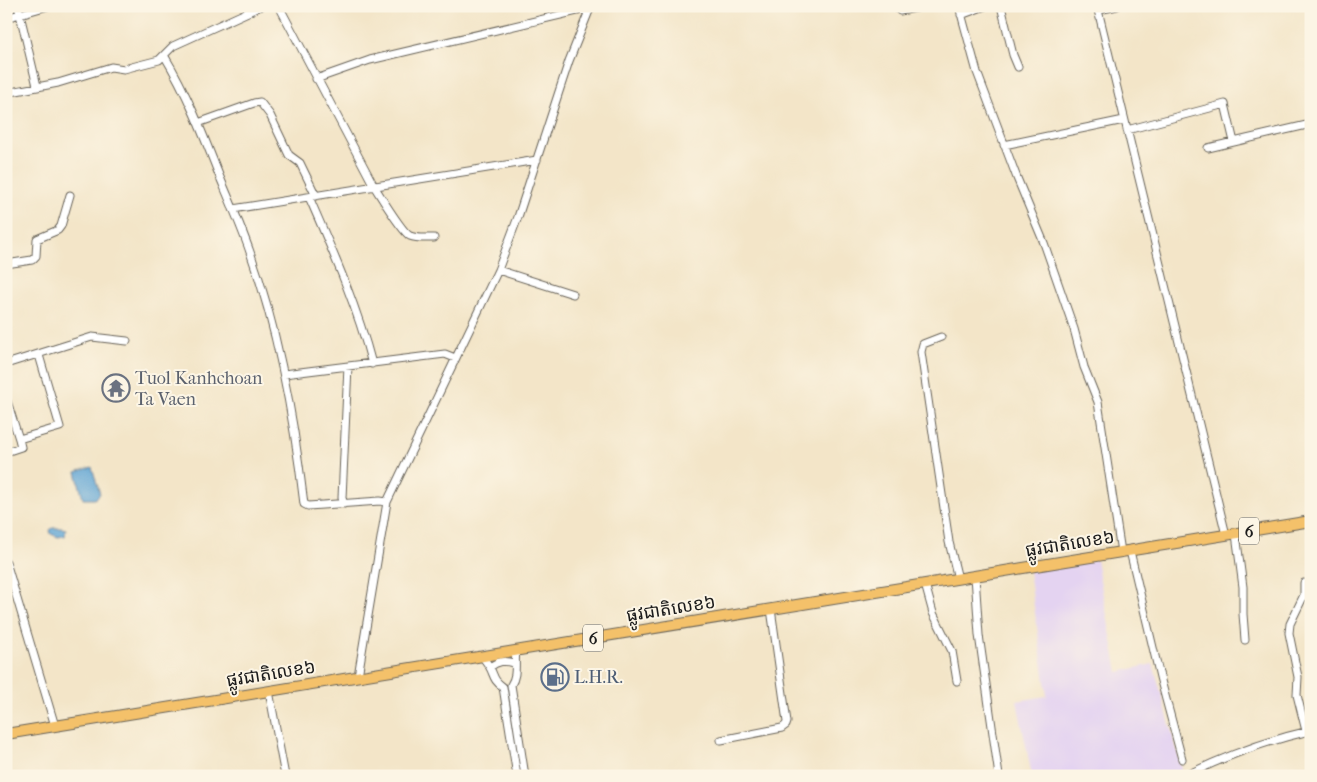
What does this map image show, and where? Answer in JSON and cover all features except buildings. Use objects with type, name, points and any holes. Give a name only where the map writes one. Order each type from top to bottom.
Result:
[{"type":"highway","name":"ផ្លូវជាតិលេខ៦","points":[[6,734],[1311,521]]},
{"type":"street","points":[[18,6],[37,86]]},
{"type":"street","points":[[6,18],[48,6]]},
{"type":"street","points":[[6,93],[58,82],[111,67],[124,69],[158,60],[173,46],[261,6]]},
{"type":"street","points":[[278,6],[374,186],[408,234],[416,238],[434,238]]},
{"type":"street","points":[[896,6],[900,12],[926,6]]},
{"type":"street","points":[[959,6],[977,72],[1044,243],[1074,330],[1084,367],[1098,402],[1126,551],[1182,758]]},
{"type":"street","points":[[961,15],[986,6]]},
{"type":"street","points":[[1001,6],[1013,55],[1018,67]]},
{"type":"street","points":[[1117,6],[1098,8],[1124,120],[1231,534],[1243,587],[1245,640]]},
{"type":"street","points":[[316,79],[370,60],[590,7]]},
{"type":"street","points":[[358,676],[387,502],[498,270],[590,7]]},
{"type":"street","points":[[164,55],[187,96],[233,209],[261,287],[284,374],[297,444],[304,504],[308,506],[387,502]]},
{"type":"street","points":[[198,123],[260,102],[270,115],[290,155],[300,163],[365,336],[372,364]]},
{"type":"street","points":[[1127,130],[1225,104],[1234,142]]},
{"type":"street","points":[[1004,145],[1124,120]]},
{"type":"street","points":[[1208,148],[1311,124]]},
{"type":"street","points":[[233,209],[537,160]]},
{"type":"street","points":[[6,264],[32,260],[36,256],[37,239],[58,230],[70,195]]},
{"type":"street","points":[[498,270],[573,294]]},
{"type":"street","points":[[941,336],[923,344],[920,352],[949,542],[958,579]]},
{"type":"street","points":[[6,364],[92,338],[127,341]]},
{"type":"street","points":[[284,374],[445,354],[455,358]]},
{"type":"street","points":[[19,439],[60,427],[38,355]]},
{"type":"street","points":[[344,504],[342,498],[348,366]]},
{"type":"street","points":[[6,398],[21,447],[6,452]]},
{"type":"street","points":[[6,562],[55,726]]},
{"type":"street","points":[[975,576],[979,635],[999,776]]},
{"type":"street","points":[[1187,774],[1232,753],[1278,738],[1308,731],[1297,695],[1298,677],[1289,633],[1290,624],[1304,595],[1304,583]]},
{"type":"street","points":[[925,584],[934,613],[952,651],[957,681]]},
{"type":"street","points":[[721,740],[782,728],[786,725],[771,609]]},
{"type":"street","points":[[516,651],[514,663],[517,671],[512,685],[525,776]]},
{"type":"street","points":[[482,656],[490,667],[496,682],[503,687],[518,776]]},
{"type":"street","points":[[490,667],[496,662],[505,660],[514,663]]},
{"type":"street","points":[[269,691],[285,776]]},
{"type":"shaded area","points":[[1096,560],[1118,672],[1153,664],[1184,776],[1032,776],[1017,701],[1047,696],[1029,571]]},
{"type":"water","points":[[92,467],[100,494],[95,499],[83,499],[76,472]]},
{"type":"water","points":[[52,528],[66,529],[65,536],[58,537],[51,534],[50,530]]},
{"type":"place","name":"Tuol Kanhchoan Ta Vaen","points":[[116,388]]},
{"type":"place","name":"L.H.R.","points":[[555,677]]}]
